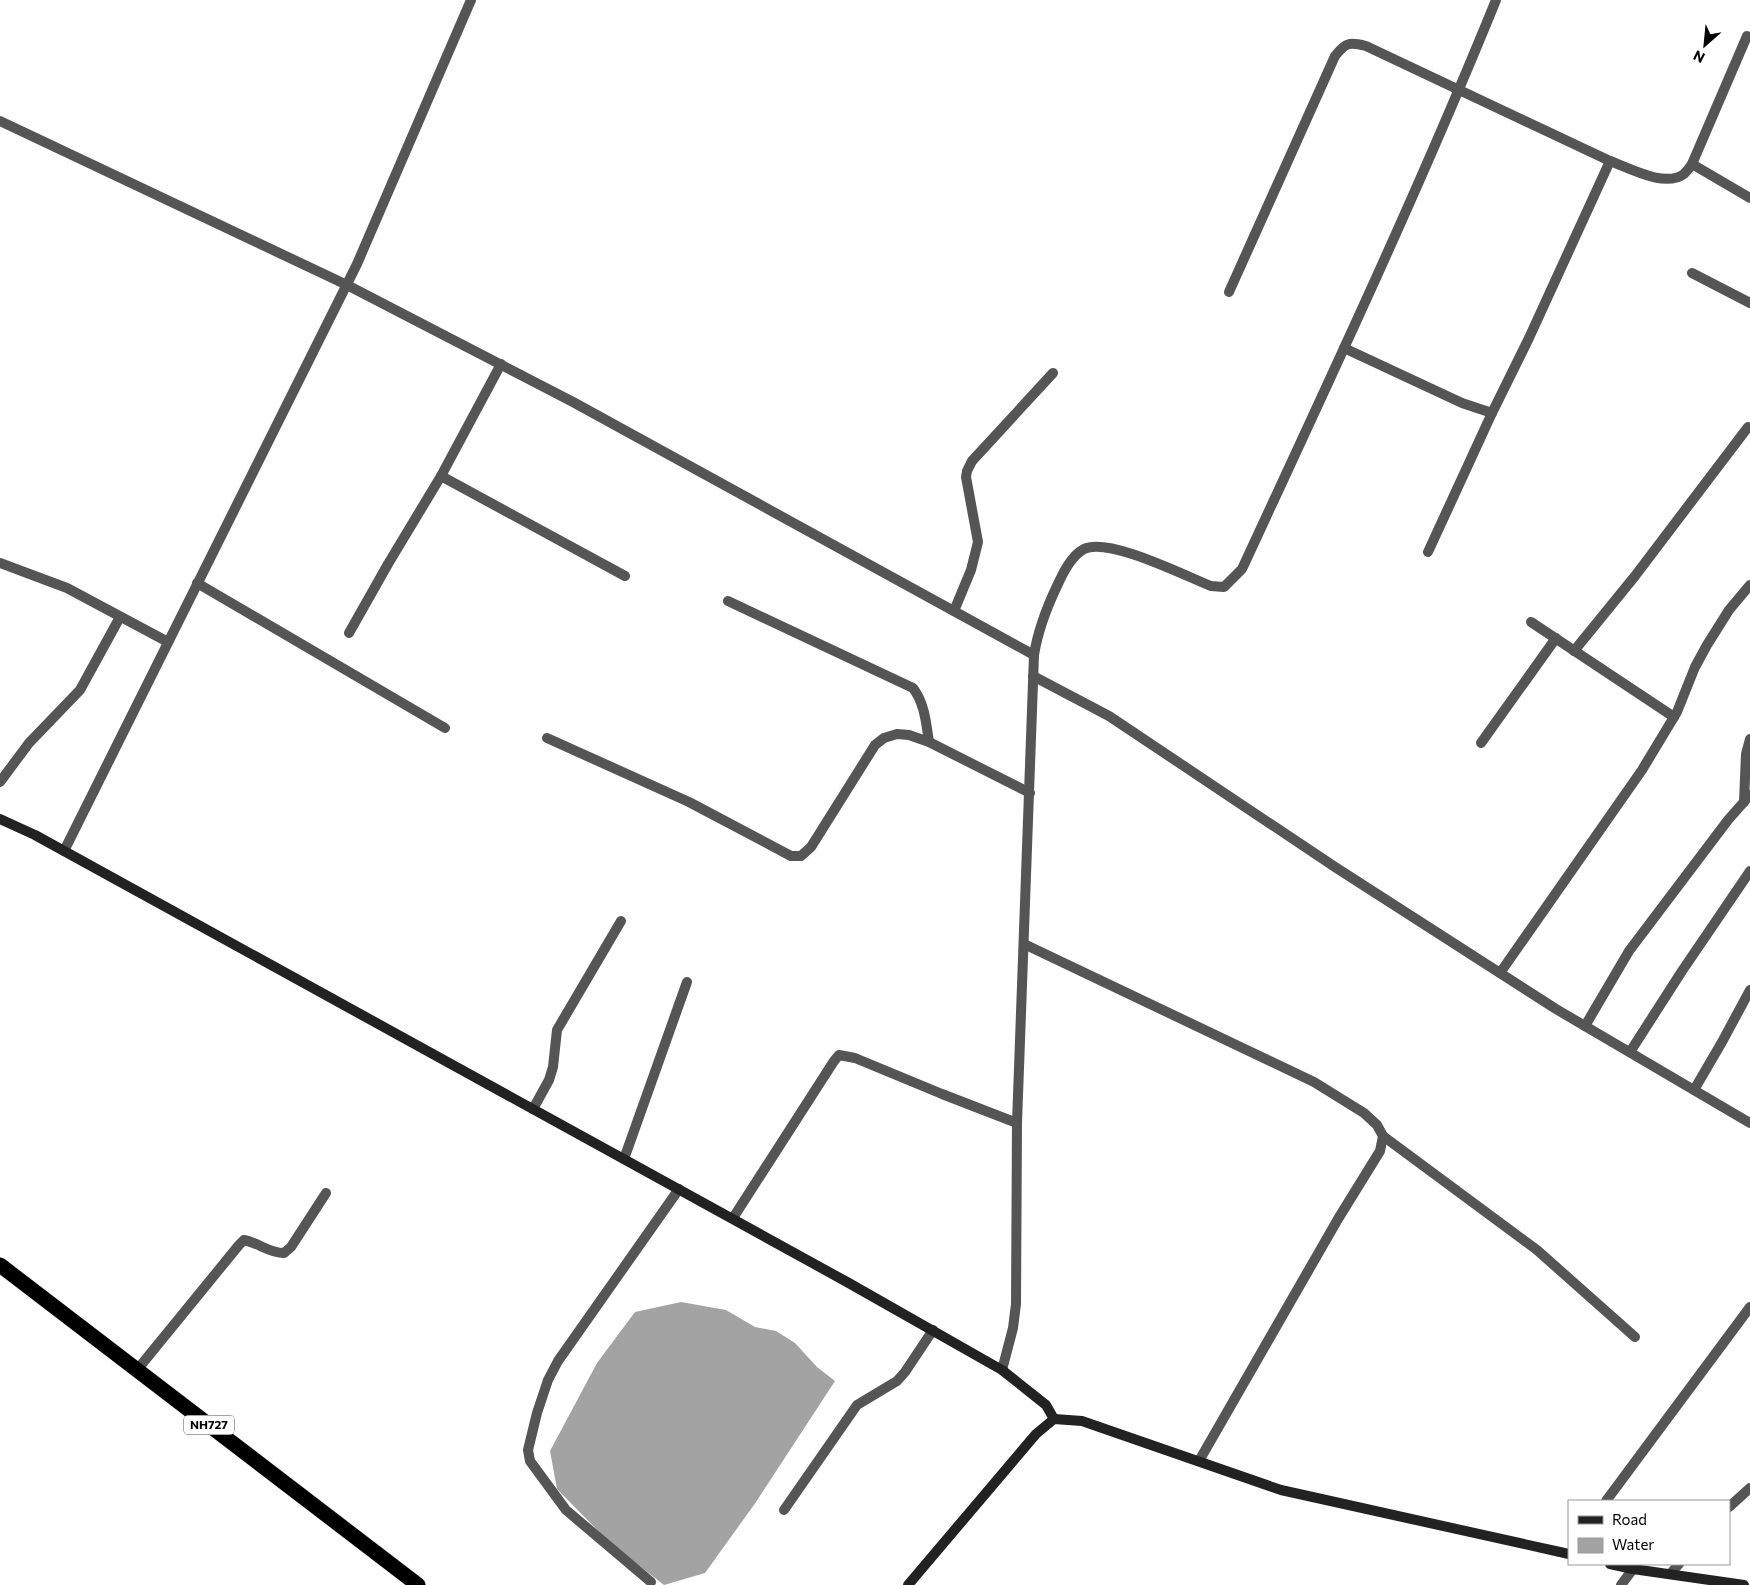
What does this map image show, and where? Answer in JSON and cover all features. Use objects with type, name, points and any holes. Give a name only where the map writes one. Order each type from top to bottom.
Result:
[{"type":"highway","name":"NH727","points":[[0,1265],[418,1585]]},
{"type":"street","points":[[64,851],[347,285],[471,0]]},
{"type":"street","points":[[1002,1370],[1013,1328],[1016,1304],[1017,1123],[1034,655],[1038,633],[1058,583],[1070,562],[1084,549],[1096,547],[1128,552],[1211,586],[1224,588],[1232,582],[1242,569],[1344,348],[1496,0]]},
{"type":"street","points":[[1229,292],[1335,56],[1343,46],[1352,42],[1366,46],[1459,88],[1610,161],[1649,176],[1665,179],[1683,175],[1692,164],[1748,36]]},
{"type":"street","points":[[0,121],[347,285],[502,364],[1034,655]]},
{"type":"street","points":[[1428,552],[1610,161]]},
{"type":"street","points":[[1692,164],[1750,198]]},
{"type":"street","points":[[1692,273],[1750,303]]},
{"type":"street","points":[[1344,348],[1462,403],[1492,413]]},
{"type":"street","points":[[349,633],[441,476],[502,364]]},
{"type":"street","points":[[954,611],[971,570],[978,542],[966,477],[967,471],[972,461],[1053,373]]},
{"type":"street","points":[[1574,651],[1635,576],[1748,427]]},
{"type":"street","points":[[441,476],[625,576]]},
{"type":"street","points":[[0,563],[66,588],[168,642]]},
{"type":"street","points":[[197,583],[445,728]]},
{"type":"street","points":[[1500,973],[1642,770],[1674,717],[1695,667],[1707,645],[1729,610],[1750,585]]},
{"type":"street","points":[[728,601],[913,688],[922,704],[929,742]]},
{"type":"street","points":[[0,782],[24,749],[80,690],[120,617]]},
{"type":"street","points":[[1531,622],[1674,717]]},
{"type":"street","points":[[1481,743],[1556,638]]},
{"type":"street","points":[[1034,676],[1109,716],[1335,867],[1500,973],[1585,1026],[1750,1123]]},
{"type":"street","points":[[547,738],[689,802],[792,856],[801,856],[811,847],[875,745],[884,738],[897,734],[909,735],[929,742],[1030,793]]},
{"type":"street","points":[[1585,1026],[1635,944],[1728,820],[1747,799],[1746,754],[1750,739]]},
{"type":"street","points":[[0,819],[64,851],[733,1218],[933,1330],[1002,1370],[1046,1405],[1054,1419]]},
{"type":"street","points":[[1630,1052],[1750,870]]},
{"type":"street","points":[[532,1109],[549,1080],[553,1067],[557,1030],[621,921]]},
{"type":"street","points":[[1024,944],[1314,1082],[1364,1113],[1377,1125],[1383,1136],[1537,1250],[1635,1337]]},
{"type":"street","points":[[624,1159],[687,982]]},
{"type":"street","points":[[1694,1090],[1750,990]]},
{"type":"street","points":[[733,1218],[839,1055],[855,1058],[1017,1123]]},
{"type":"street","points":[[1199,1462],[1338,1219],[1380,1150],[1383,1136]]},
{"type":"street","points":[[650,1582],[566,1510],[530,1461],[528,1450],[537,1413],[548,1380],[558,1361],[678,1189]]},
{"type":"street","points":[[137,1370],[244,1240],[252,1241],[275,1253],[284,1253],[291,1247],[326,1193]]},
{"type":"street","points":[[1607,1500],[1750,1307]]},
{"type":"street","points":[[784,1510],[857,1405],[897,1381],[933,1330]]},
{"type":"street","points":[[908,1585],[1036,1434],[1054,1419],[1082,1421],[1281,1490],[1568,1553]]},
{"type":"street","points":[[1730,1507],[1750,1488]]},
{"type":"street","points":[[1614,1565],[1744,1585]]},
{"type":"street","points":[[1670,1574],[1678,1565]]},
{"type":"street","points":[[1621,1585],[1632,1569]]},
{"type":"water","points":[[681,1302],[726,1310],[755,1327],[776,1331],[795,1343],[817,1367],[835,1381],[756,1502],[705,1573],[664,1585],[609,1542],[557,1489],[550,1451],[597,1363],[635,1312]]}]
